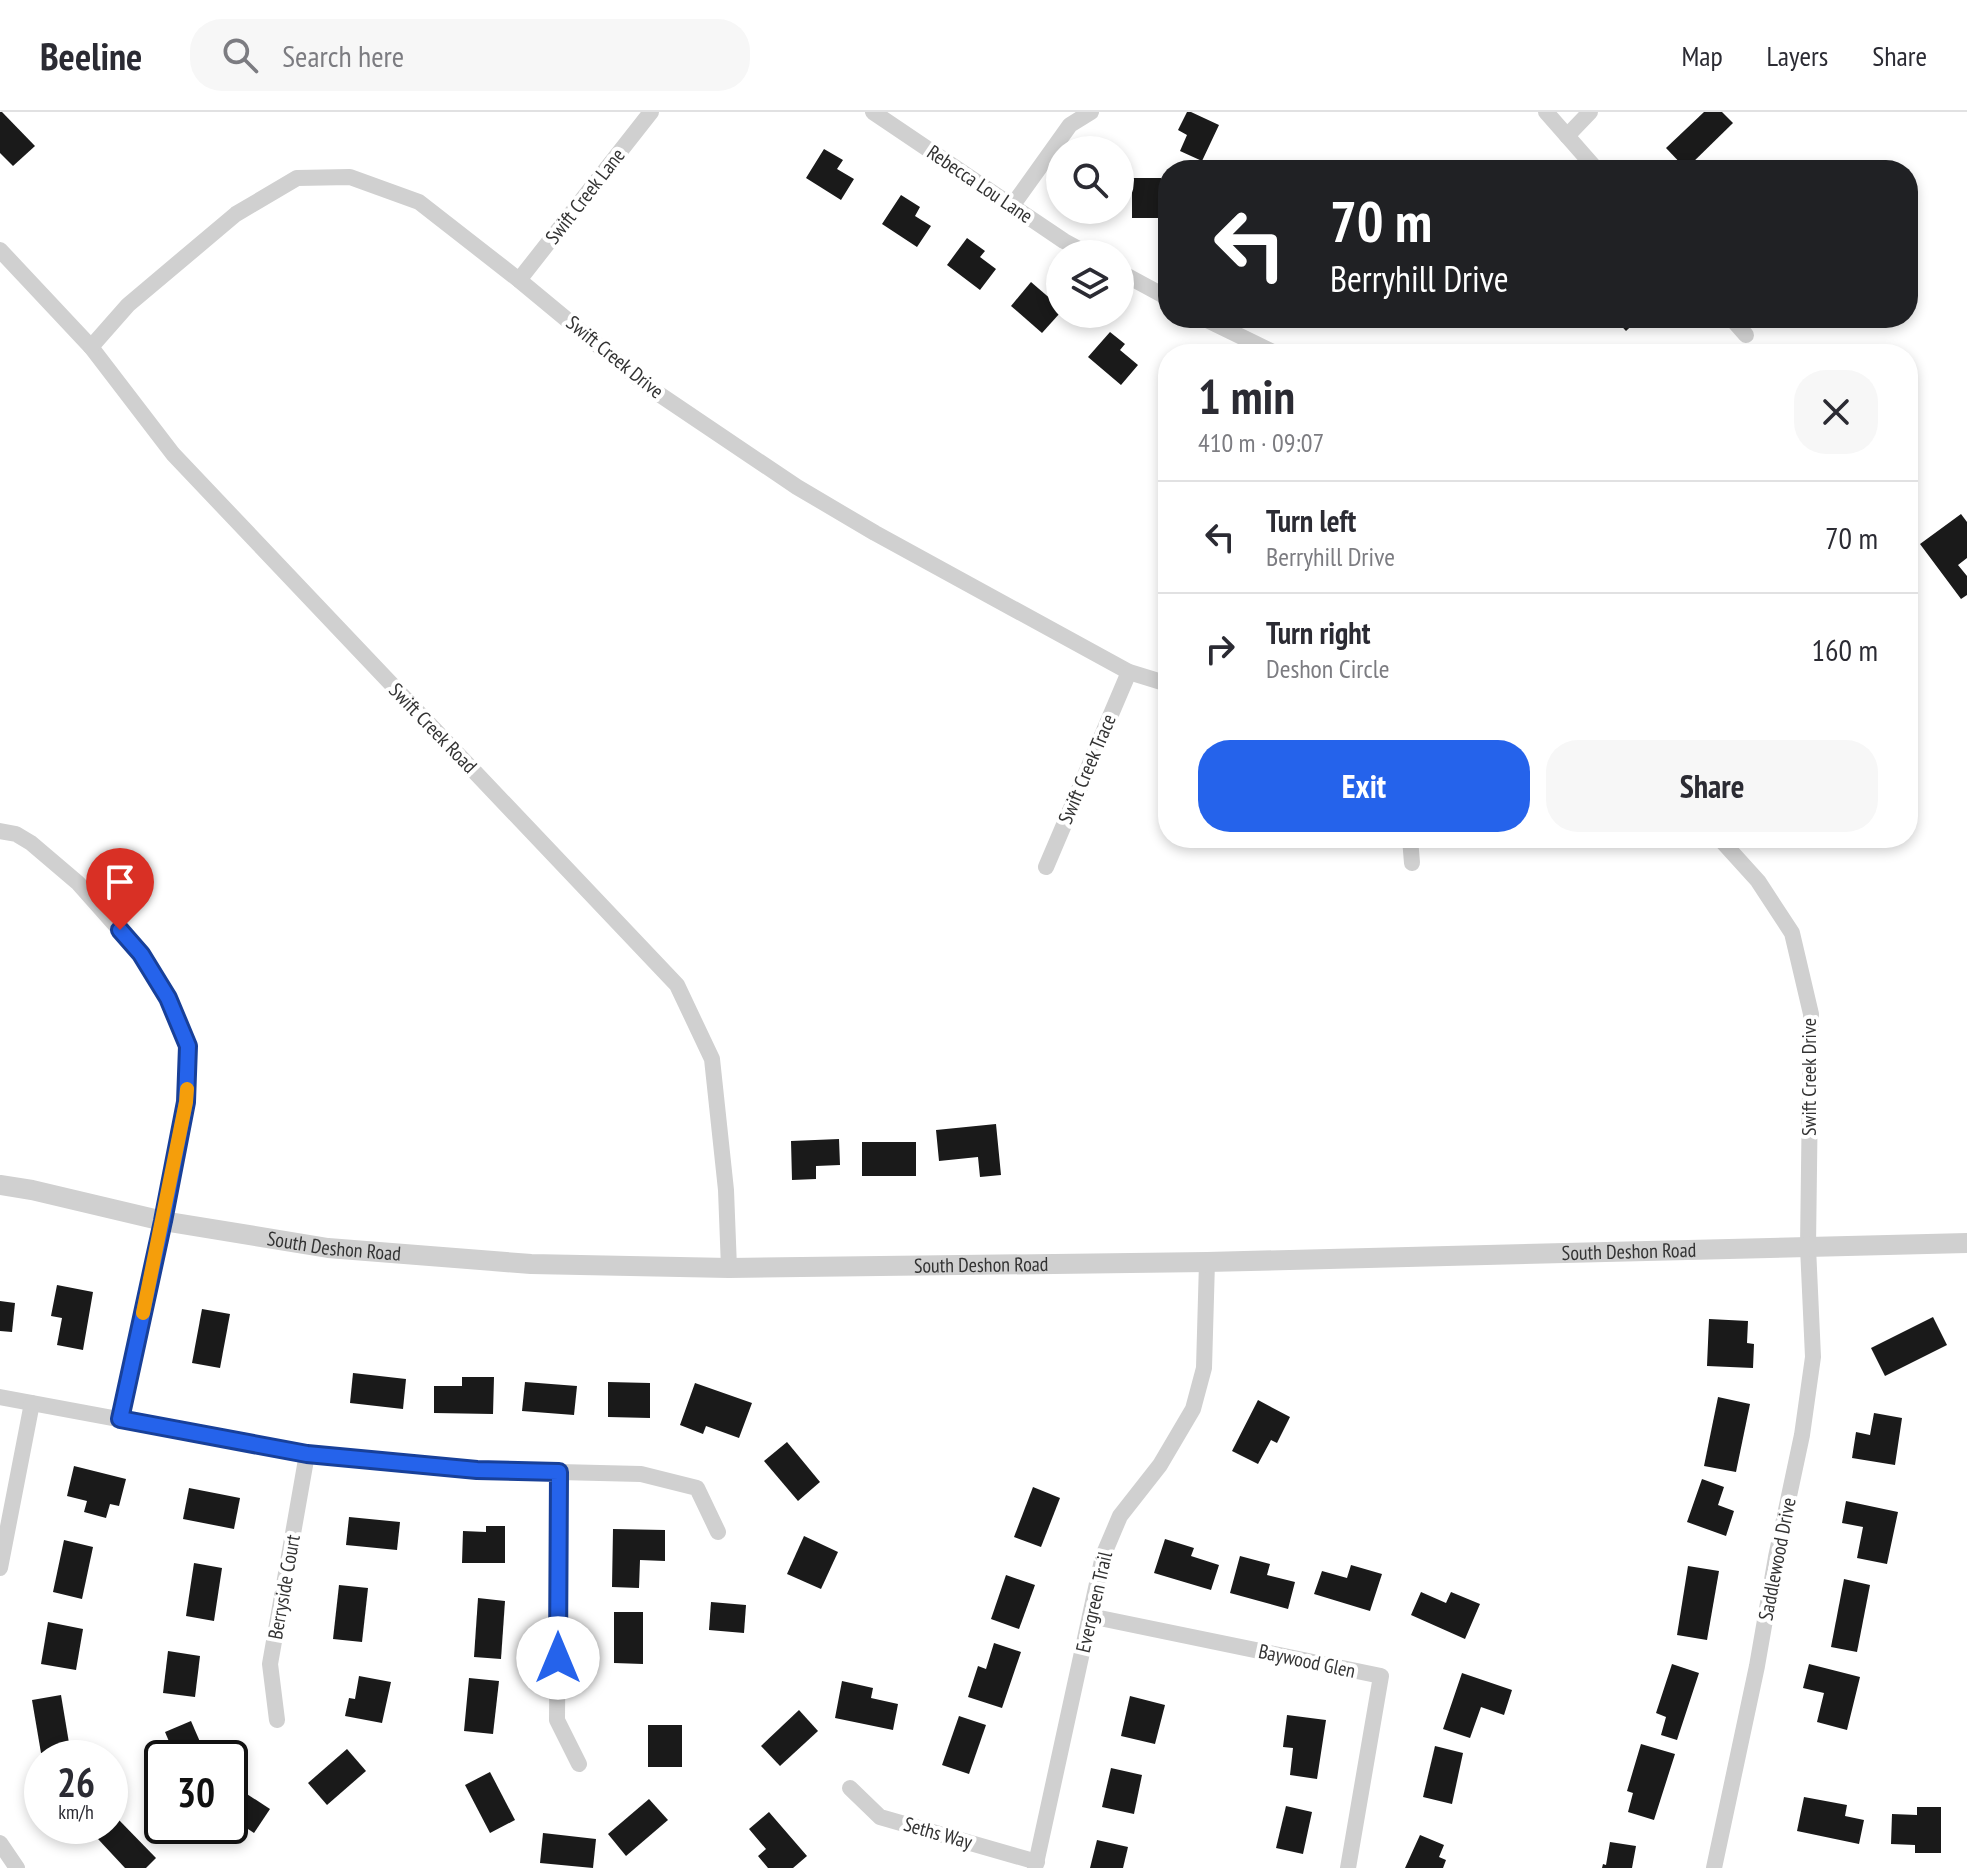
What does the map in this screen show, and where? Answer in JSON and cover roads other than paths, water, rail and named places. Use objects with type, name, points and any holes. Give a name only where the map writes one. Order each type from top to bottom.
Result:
[{"type":"street","name":"Swift Creek Lane","points":[[519,280],[651,112]]},
{"type":"street","name":"Rebecca Lou Lane","points":[[873,112],[1063,240]]},
{"type":"street","points":[[1012,206],[1070,125],[1091,112]]},
{"type":"street","points":[[1546,112],[1588,160]]},
{"type":"street","points":[[1567,136],[1590,112]]},
{"type":"street","name":"Swift Creek Drive","points":[[91,347],[128,305],[236,214],[297,178],[350,177],[419,202],[647,386],[797,487],[888,541],[1129,672],[1158,681]]},
{"type":"street","name":"Swift Creek Road","points":[[0,250],[91,347],[173,454],[677,985],[712,1059],[726,1190],[729,1268]]},
{"type":"street","points":[[1134,280],[1158,293]]},
{"type":"street","points":[[1221,328],[1255,344]]},
{"type":"street","points":[[1740,328],[1746,335]]},
{"type":"street","name":"Swift Creek Trace","points":[[1046,867],[1129,672]]},
{"type":"street","points":[[0,831],[16,834],[31,843],[78,883],[141,954],[168,998],[188,1046],[186,1102],[120,1419]]},
{"type":"street","points":[[1411,848],[1412,863]]},
{"type":"street","name":"Swift Creek Drive","points":[[1728,848],[1758,881],[1792,933],[1811,1014],[1808,1247]]},
{"type":"street","name":"South Deshon Road","points":[[0,1185],[163,1221],[328,1248],[531,1264],[729,1268],[1207,1262],[1967,1243]]},
{"type":"street","name":"Saddlewood Drive","points":[[1714,1868],[1802,1435],[1813,1357],[1808,1247]]},
{"type":"street","name":"Evergreen Trail","points":[[1036,1865],[1103,1556],[1120,1516],[1160,1465],[1193,1409],[1204,1368],[1207,1262]]},
{"type":"street","points":[[0,1397],[307,1454],[477,1470],[641,1474],[697,1488],[718,1532]]},
{"type":"street","points":[[0,1568],[32,1403]]},
{"type":"street","name":"Berryside Court","points":[[277,1720],[270,1664],[307,1454]]},
{"type":"street","points":[[559,1472],[557,1720],[579,1764]]},
{"type":"street","name":"Baywood Glen","points":[[1090,1616],[1381,1676],[1348,1868]]},
{"type":"street","name":"Seths Way","points":[[850,1788],[880,1817],[1036,1865]]},
{"type":"street","points":[[0,1843],[17,1868]]}]
